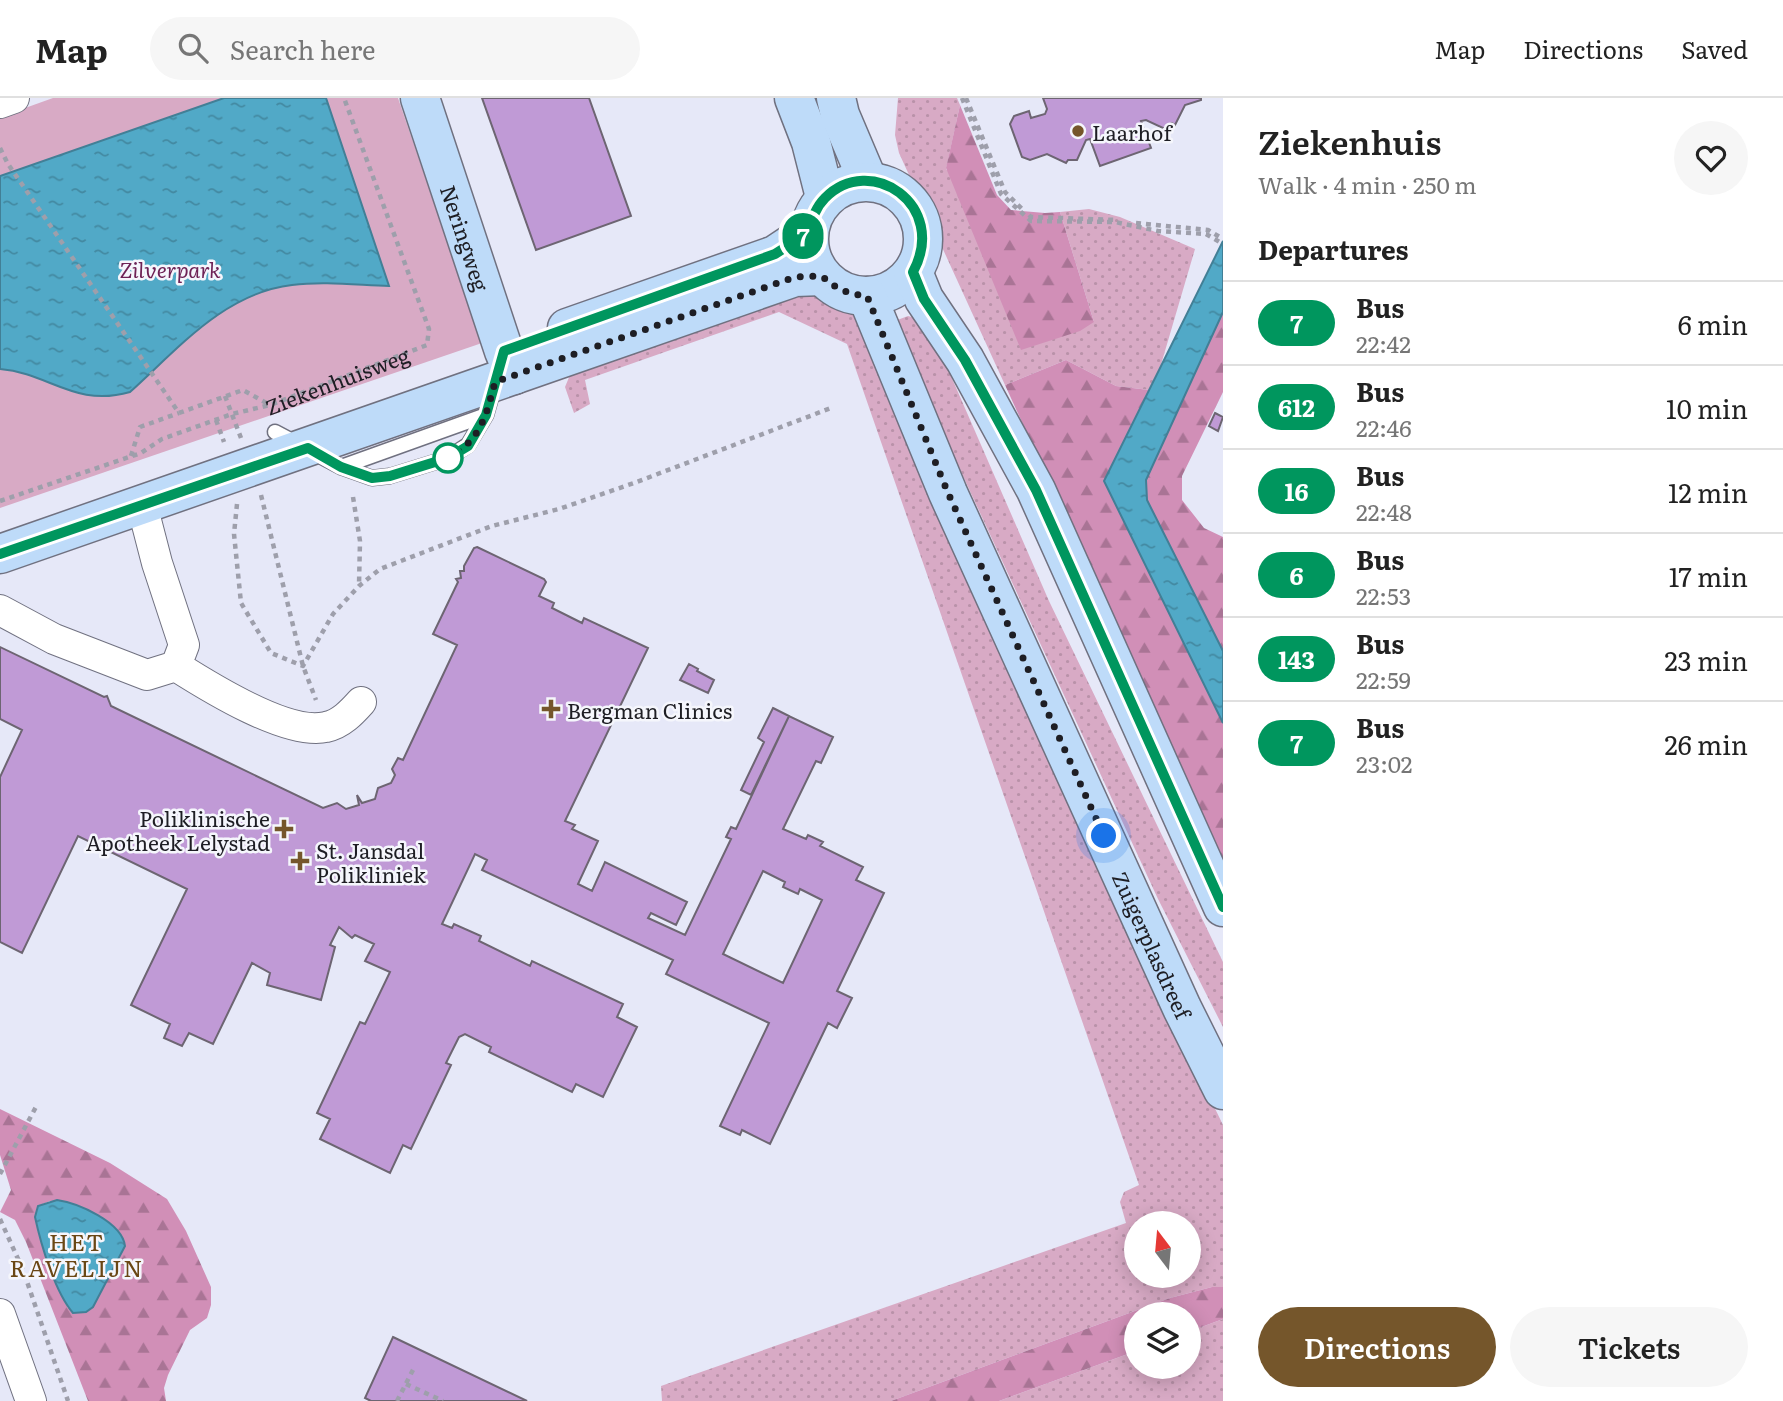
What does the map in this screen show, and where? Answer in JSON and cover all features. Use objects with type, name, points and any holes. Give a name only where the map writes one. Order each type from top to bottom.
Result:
[{"type":"main road","name":"Neringweg","points":[[420,98],[500,381]]},
{"type":"main road","points":[[794,98],[811,142],[825,197]]},
{"type":"main road","points":[[836,98],[840,115],[868,181]]},
{"type":"main road","points":[[868,181],[897,190],[909,200],[918,213],[923,228],[923,243],[913,272],[900,285],[885,293],[867,296],[850,294],[835,287],[822,276],[811,255],[808,233],[814,214],[825,197],[845,185],[868,181]]},
{"type":"main road","name":"Ziekenhuisweg","points":[[500,381],[775,254],[808,233]]},
{"type":"main road","points":[[913,272],[924,299],[965,360],[1036,490],[1223,907]]},
{"type":"main road","name":"Ziekenhuisweg","points":[[0,529],[251,439],[500,381],[795,277],[822,276]]},
{"type":"main road","name":"Zuigerplasdreef","points":[[867,296],[948,493],[1182,1008],[1223,1090]]},
{"type":"main road","name":"Ziekenhuisweg","points":[[0,554],[142,505],[251,439]]},
{"type":"street","points":[[0,103],[14,98]]},
{"type":"street","points":[[142,505],[157,563],[184,645],[176,666]]},
{"type":"street","points":[[0,610],[54,639],[147,676],[176,666]]},
{"type":"street","points":[[176,666],[210,688],[299,727],[327,727],[347,717],[361,702]]},
{"type":"street","points":[[0,1314],[31,1401]]},
{"type":"lane","points":[[251,439],[372,478],[390,476],[448,458],[468,446],[500,381]]},
{"type":"lane","name":"Ziekenhuisweg","points":[[341,467],[500,381]]},
{"type":"path","name":"Ziekenhuisweg","points":[[0,501],[141,453],[162,439],[251,439],[427,345],[429,329],[344,98]]},
{"type":"path","points":[[964,98],[1005,192],[1031,217],[1109,218],[1207,232],[1223,242]]},
{"type":"path","points":[[0,148],[8,164],[179,413]]},
{"type":"path","points":[[131,456],[140,427],[243,390],[251,439],[303,666],[327,727]]},
{"type":"path","points":[[225,396],[251,439],[239,485],[234,534],[241,603],[271,653],[303,666]]},
{"type":"path","points":[[303,666],[333,614],[359,586],[380,569],[492,526],[588,499],[831,408]]},
{"type":"path","points":[[345,491],[353,497],[360,541],[359,586]]},
{"type":"path","points":[[353,497],[366,495]]},
{"type":"path","points":[[0,1174],[37,1105]]},
{"type":"path","points":[[0,1219],[23,1270],[68,1401]]},
{"type":"path","points":[[397,1401],[415,1366]]},
{"type":"path","points":[[406,1384],[443,1401]]},
{"type":"green space","name":"Zilverpark","points":[[53,98],[398,98],[482,343],[0,508],[0,117]]},
{"type":"green space","points":[[898,98],[957,98],[960,105],[946,169],[1094,322],[1060,212],[1089,209],[1120,217],[1195,249],[1160,368],[1149,390],[1116,386],[1066,360],[1005,385],[899,153],[895,135]]},
{"type":"green space","points":[[960,105],[997,195],[1011,210],[1060,212],[1094,322],[1080,331],[1021,350],[946,168]]},
{"type":"green space","points":[[821,291],[853,308],[1124,921],[1223,1125],[1223,1287],[1212,1287],[1159,1302],[1124,1302],[1124,1315],[891,1401],[662,1401],[661,1386],[1124,1224],[1124,1288],[1201,1288],[1201,1211],[1124,1211],[1124,1216],[1120,1202],[1124,1192],[1139,1185],[847,344],[779,312],[585,380],[590,404],[574,413],[565,387],[575,363],[771,292]]},
{"type":"green space","points":[[1223,311],[1223,392],[1182,476],[1182,500],[1204,528],[1223,537],[1223,651],[1147,500],[1146,480]]},
{"type":"green space","points":[[908,316],[927,321],[1049,601],[1223,962],[1223,1027],[1158,899],[892,322]]},
{"type":"green space","points":[[1066,360],[1116,386],[1149,390],[1104,481],[1223,723],[1223,862],[1005,385]]},
{"type":"green space","points":[[0,1109],[110,1163],[167,1199],[186,1231],[211,1287],[211,1305],[207,1318],[190,1330],[168,1375],[164,1388],[166,1401],[88,1401],[26,1242],[15,1220],[0,1212],[11,1190],[0,1155]],"holes":[[[50,1201],[95,1214],[115,1227],[122,1236],[125,1246],[93,1307],[68,1308],[56,1283],[37,1229],[38,1206]]]},
{"type":"green space","points":[[1212,1287],[1223,1287],[1223,1319],[1201,1327],[1201,1302],[1159,1302]]},
{"type":"green space","points":[[1124,1315],[1124,1355],[999,1401],[891,1401]]},
{"type":"green space","points":[[1223,1319],[1223,1401],[999,1401],[1124,1355],[1124,1379],[1201,1379],[1201,1327]]},
{"type":"water","points":[[224,98],[326,98],[389,286],[328,283],[292,285],[267,290],[245,299],[184,341],[130,392],[93,396],[0,369],[0,176]]},
{"type":"water","points":[[1223,241],[1223,312],[1146,480],[1147,500],[1223,651],[1223,723],[1104,481]]},
{"type":"water","points":[[57,1200],[98,1215],[116,1229],[125,1246],[93,1307],[86,1312],[73,1313],[60,1293],[35,1217],[38,1206]]},
{"type":"building","points":[[482,98],[589,98],[631,216],[536,250]]},
{"type":"building","name":"Laarhof","points":[[1043,98],[1201,100],[1185,105],[1175,125],[1167,125],[1165,129],[1146,120],[1141,121],[1151,148],[1100,166],[1090,139],[1086,140],[1077,160],[1068,160],[1066,163],[1047,154],[1030,160],[1022,157],[1010,124],[1014,116],[1029,111],[1031,118],[1045,114],[1047,109]]},
{"type":"building","points":[[1215,413],[1223,417],[1218,431],[1209,426]]},
{"type":"building","name":"St. Jansdal Polikliniek","points":[[477,547],[544,579],[546,582],[539,596],[554,603],[552,608],[582,623],[584,618],[648,648],[565,821],[575,825],[572,829],[598,841],[578,884],[592,891],[605,862],[687,902],[676,925],[651,913],[648,918],[685,935],[731,839],[726,837],[731,827],[736,829],[789,716],[833,737],[821,763],[816,761],[783,829],[806,839],[808,835],[823,842],[820,846],[863,867],[856,880],[884,893],[837,991],[852,998],[837,1028],[828,1023],[770,1144],[742,1130],[740,1135],[720,1126],[769,1023],[666,974],[673,960],[482,870],[487,860],[475,854],[442,924],[452,928],[454,924],[481,936],[479,941],[530,966],[532,961],[623,1004],[617,1017],[637,1027],[603,1097],[576,1084],[572,1092],[489,1052],[491,1047],[465,1034],[459,1037],[446,1063],[451,1065],[411,1149],[403,1145],[390,1173],[320,1139],[330,1119],[317,1113],[360,1022],[365,1024],[390,972],[365,961],[374,944],[355,935],[352,938],[339,927],[330,945],[335,947],[321,1000],[267,985],[270,973],[252,963],[213,1044],[189,1033],[182,1046],[164,1038],[170,1024],[131,1005],[187,889],[78,836],[22,953],[0,942],[0,777],[22,730],[0,719],[0,647],[104,697],[107,696],[111,706],[323,808],[337,803],[346,809],[359,805],[357,795],[362,803],[375,799],[378,788],[391,783],[395,775],[392,769],[398,758],[403,760],[457,645],[433,634],[458,582],[456,579],[461,578],[460,571],[464,571],[474,548]],"holes":[[[763,871],[785,882],[783,887],[798,894],[800,889],[822,900],[783,983],[723,954]]]},
{"type":"building","points":[[689,664],[714,680],[708,693],[680,680]]},
{"type":"building","points":[[773,708],[789,716],[751,795],[741,790],[764,742],[758,738]]},
{"type":"building","points":[[393,1337],[527,1401],[371,1401],[365,1398]]},
{"type":"bus line","name":"7","points":[[0,554],[308,448],[341,467],[372,478],[390,476],[448,458],[468,446],[486,415],[504,351],[775,254],[808,233],[814,214],[825,197],[845,185],[868,181],[883,184],[897,190],[909,200],[918,213],[923,228],[923,243],[913,272],[924,299],[965,360],[1036,490],[1223,907]]},
{"type":"place","name":"Laarhof","points":[[1078,131]]},
{"type":"place","name":"Bergman Clinics","points":[[551,709]]},
{"type":"place","name":"Poliklinische Apotheek Lelystad","points":[[284,829]]},
{"type":"place","name":"St. Jansdal Polikliniek","points":[[300,861]]},
{"type":"district","name":"HET RAVELIJN","points":[[77,1254]]},
{"type":"route","points":[[448,458],[468,446],[486,415],[495,382],[795,277],[822,276],[835,287],[850,294],[867,296],[948,493],[1104,836]]}]
